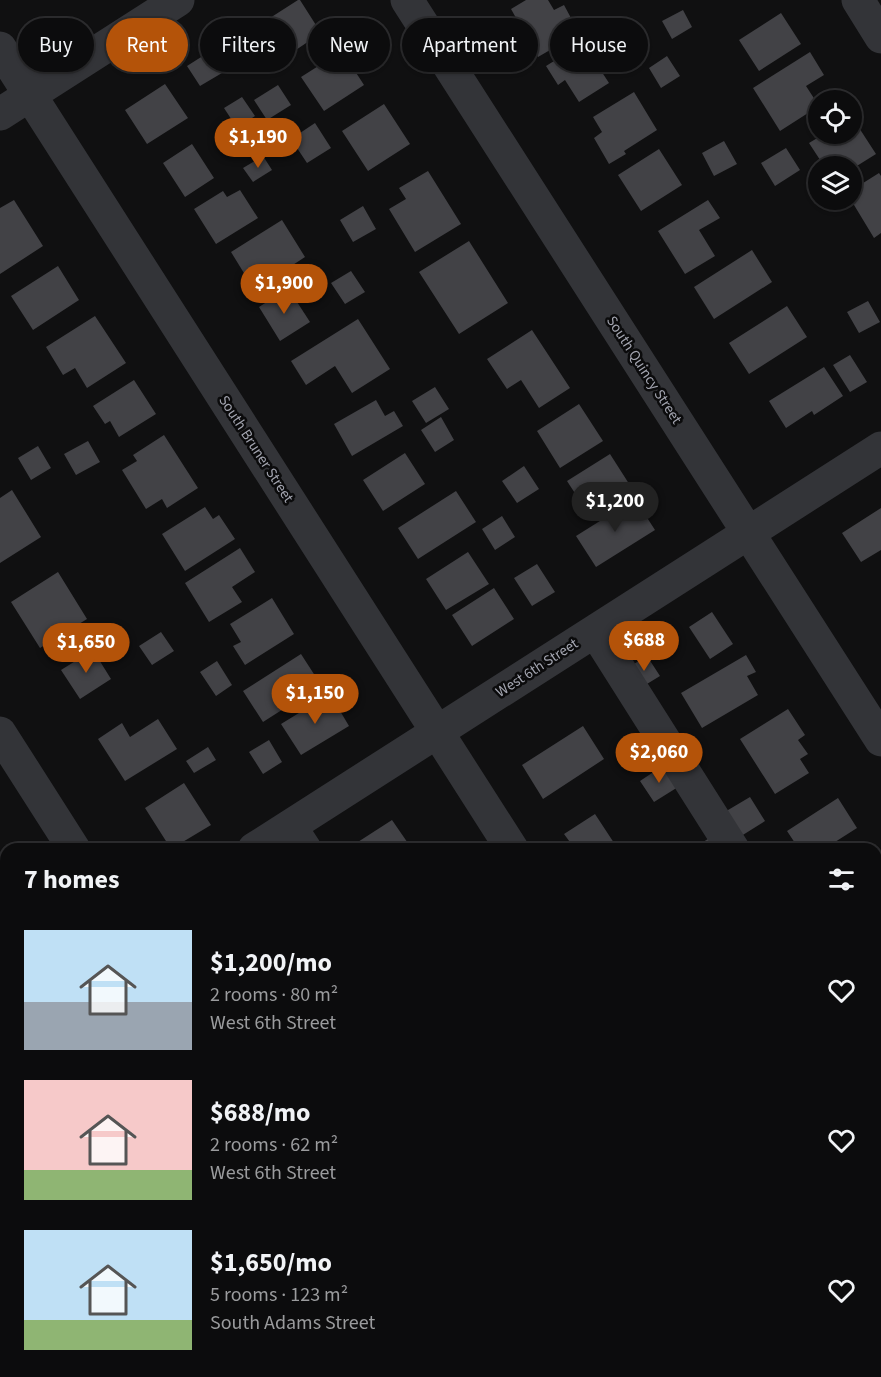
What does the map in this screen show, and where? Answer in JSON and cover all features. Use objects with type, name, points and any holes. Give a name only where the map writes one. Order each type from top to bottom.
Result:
[{"type":"street","points":[[0,114],[178,0]]},
{"type":"street","name":"South Quincy Street","points":[[407,0],[881,740]]},
{"type":"street","points":[[858,0],[881,37]]},
{"type":"street","name":"South Bruner Street","points":[[0,48],[508,843]]},
{"type":"street","name":"West 6th Street","points":[[278,843],[298,838],[438,732],[881,448]]},
{"type":"street","points":[[595,631],[729,843]]},
{"type":"street","points":[[0,733],[70,843]]},
{"type":"building","points":[[300,0],[311,18],[308,18],[308,42],[296,50],[296,18],[270,18]]},
{"type":"building","points":[[526,0],[548,0],[554,10],[564,5],[571,18],[550,18],[550,50],[538,57],[538,18],[516,18],[511,9]]},
{"type":"building","points":[[683,10],[692,27],[672,39],[662,21]]},
{"type":"building","points":[[781,13],[801,44],[759,71],[739,40]]},
{"type":"building","points":[[810,52],[824,75],[806,86],[809,90],[808,113],[780,131],[753,88]]},
{"type":"building","points":[[667,56],[680,76],[661,88],[649,68]]},
{"type":"building","points":[[200,58],[200,72],[222,73],[200,86],[188,65]]},
{"type":"building","points":[[550,64],[550,72],[602,72],[609,83],[579,102],[565,80],[558,85],[546,66]]},
{"type":"building","points":[[309,72],[356,72],[364,85],[324,111],[301,77]]},
{"type":"building","points":[[165,84],[188,118],[147,144],[125,110]]},
{"type":"building","points":[[278,85],[291,105],[267,120],[254,100]]},
{"type":"building","points":[[634,92],[657,130],[624,151],[626,154],[609,164],[594,138],[602,132],[593,117]]},
{"type":"building","points":[[242,97],[255,116],[237,128],[224,108]]},
{"type":"building","points":[[384,104],[410,144],[368,171],[342,131]]},
{"type":"building","points":[[315,123],[331,148],[307,163],[291,139]]},
{"type":"building","points":[[862,132],[876,154],[862,163],[862,156],[817,156],[810,144],[862,144]]},
{"type":"building","points":[[724,141],[737,164],[714,176],[702,153]]},
{"type":"building","points":[[192,144],[214,178],[185,197],[163,163]]},
{"type":"building","points":[[786,148],[800,170],[775,186],[761,163]]},
{"type":"building","points":[[659,149],[682,185],[641,211],[618,175]]},
{"type":"building","points":[[263,156],[272,170],[253,182],[243,168]]},
{"type":"building","points":[[428,171],[461,224],[415,252],[389,209],[406,199],[399,188]]},
{"type":"building","points":[[879,173],[881,176],[881,233],[874,238],[857,210],[862,210],[862,184]]},
{"type":"building","points":[[240,190],[258,218],[216,244],[194,209],[223,191],[227,197]]},
{"type":"building","points":[[14,200],[43,246],[0,274],[0,208]]},
{"type":"building","points":[[708,200],[720,218],[699,230],[715,256],[685,274],[658,231]]},
{"type":"building","points":[[363,206],[376,229],[353,242],[340,220]]},
{"type":"building","points":[[282,220],[305,257],[273,278],[266,266],[247,278],[231,252]]},
{"type":"building","points":[[469,241],[508,303],[459,334],[419,272]]},
{"type":"building","points":[[752,250],[772,282],[714,319],[694,287]]},
{"type":"building","points":[[58,266],[79,300],[33,330],[11,296]]},
{"type":"building","points":[[351,271],[365,292],[345,304],[331,283]]},
{"type":"building","points":[[288,288],[310,322],[280,341],[259,307]]},
{"type":"building","points":[[868,301],[880,322],[859,333],[847,312]]},
{"type":"building","points":[[787,306],[807,337],[749,374],[729,343]]},
{"type":"building","points":[[95,316],[126,363],[87,388],[75,368],[63,375],[46,347]]},
{"type":"building","points":[[358,319],[390,369],[352,393],[335,366],[306,385],[291,361]]},
{"type":"building","points":[[532,330],[570,388],[539,408],[521,380],[507,389],[487,359]]},
{"type":"building","points":[[850,355],[867,382],[850,392],[833,365]]},
{"type":"building","points":[[824,367],[843,396],[814,415],[812,411],[786,428],[769,401]]},
{"type":"building","points":[[134,380],[156,414],[119,437],[110,421],[105,424],[93,406]]},
{"type":"building","points":[[435,387],[449,409],[426,423],[412,401]]},
{"type":"building","points":[[376,400],[385,416],[394,411],[403,426],[352,456],[334,424]]},
{"type":"building","points":[[579,404],[603,441],[560,468],[537,431]]},
{"type":"building","points":[[441,417],[454,440],[435,452],[421,430]]},
{"type":"building","points":[[164,435],[198,488],[167,508],[162,499],[146,509],[122,470],[137,461],[133,455]]},
{"type":"building","points":[[88,441],[100,462],[76,475],[64,454]]},
{"type":"building","points":[[38,446],[51,468],[31,480],[18,458]]},
{"type":"building","points":[[405,453],[425,484],[383,511],[363,480]]},
{"type":"building","points":[[610,454],[633,490],[591,518],[567,481]]},
{"type":"building","points":[[524,466],[539,489],[517,503],[502,481]]},
{"type":"building","points":[[12,490],[41,537],[0,563],[0,498]]},
{"type":"building","points":[[456,491],[476,522],[418,559],[398,528]]},
{"type":"building","points":[[635,499],[655,530],[596,567],[576,536]]},
{"type":"building","points":[[205,507],[213,519],[219,515],[235,539],[185,571],[162,534]]},
{"type":"building","points":[[881,508],[881,550],[861,562],[842,533]]},
{"type":"building","points":[[502,516],[515,537],[495,550],[482,529]]},
{"type":"building","points":[[240,548],[255,572],[232,587],[242,602],[209,622],[185,583]]},
{"type":"building","points":[[468,552],[489,584],[446,610],[426,579]]},
{"type":"building","points":[[537,564],[555,592],[532,606],[514,578]]},
{"type":"building","points":[[58,572],[87,619],[40,648],[11,602]]},
{"type":"building","points":[[494,588],[514,619],[472,646],[452,615]]},
{"type":"building","points":[[272,598],[294,634],[245,665],[233,646],[241,642],[230,624]]},
{"type":"building","points":[[712,612],[733,644],[710,659],[689,627]]},
{"type":"building","points":[[161,632],[174,651],[152,665],[139,646]]},
{"type":"building","points":[[93,650],[111,679],[80,699],[61,670]]},
{"type":"building","points":[[301,654],[321,685],[263,722],[243,691]]},
{"type":"building","points":[[746,655],[756,672],[747,676],[758,695],[702,728],[681,693]]},
{"type":"building","points":[[647,656],[660,676],[642,687],[629,667]]},
{"type":"building","points":[[217,661],[232,685],[216,696],[200,672]]},
{"type":"building","points":[[330,694],[349,726],[301,755],[281,724]]},
{"type":"building","points":[[788,709],[805,735],[798,740],[808,754],[800,759],[809,773],[775,794],[740,739]]},
{"type":"building","points":[[158,719],[177,749],[125,781],[98,739],[122,723],[130,737]]},
{"type":"building","points":[[583,726],[604,759],[543,799],[522,765]]},
{"type":"building","points":[[269,740],[282,762],[263,774],[249,752]]},
{"type":"building","points":[[208,747],[216,760],[194,773],[186,761]]},
{"type":"building","points":[[664,765],[678,787],[654,802],[640,781]]},
{"type":"building","points":[[184,783],[211,825],[181,843],[167,843],[145,808]]},
{"type":"building","points":[[750,797],[765,821],[738,838],[723,813]]},
{"type":"building","points":[[838,798],[857,828],[833,843],[795,843],[787,831]]},
{"type":"building","points":[[595,814],[614,843],[571,843],[564,834]]},
{"type":"building","points":[[392,820],[408,843],[356,843]]},
{"type":"building","points":[[711,837],[715,843],[702,843]]}]
